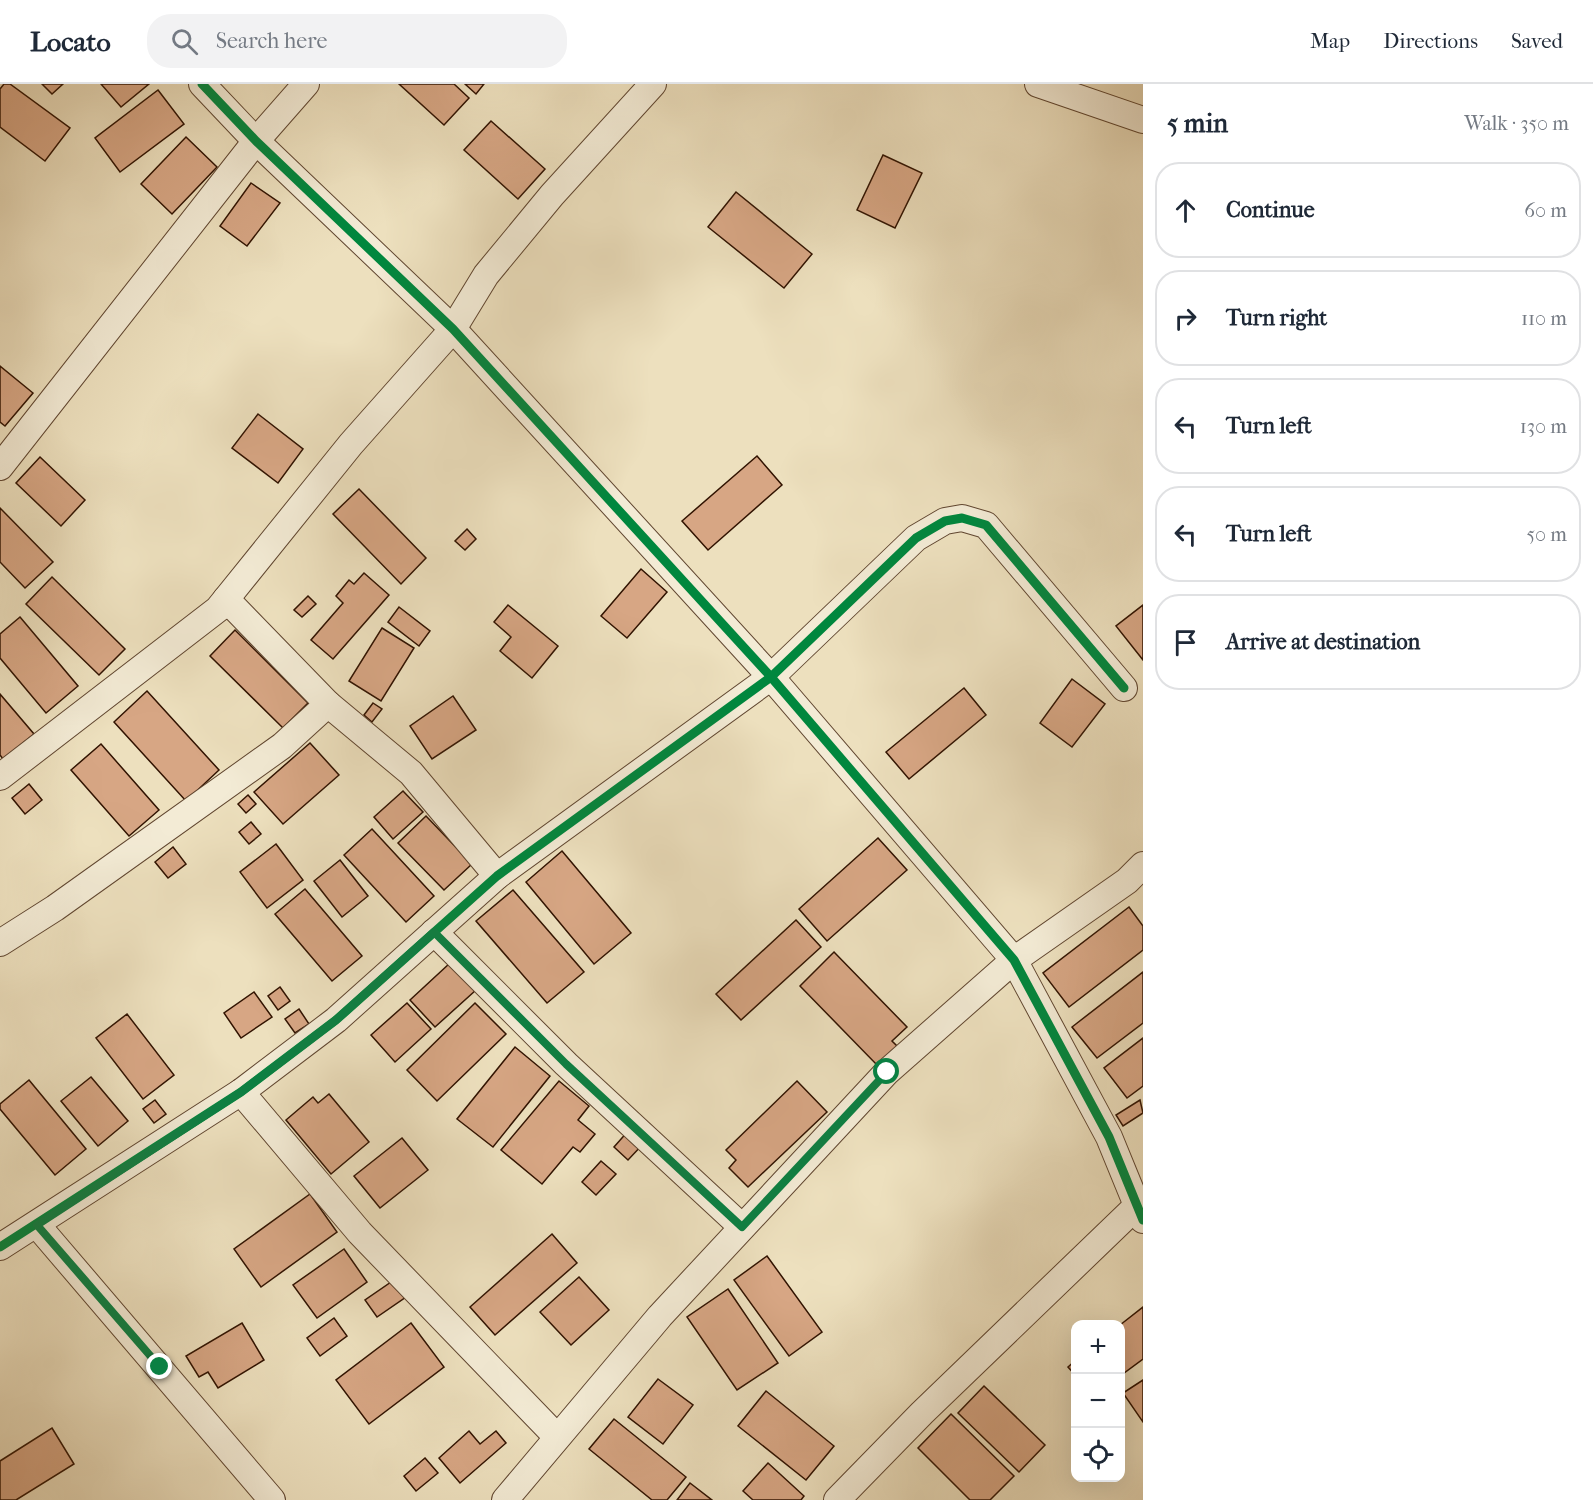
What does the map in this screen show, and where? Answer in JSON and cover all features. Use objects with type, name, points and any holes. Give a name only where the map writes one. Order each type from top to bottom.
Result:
[{"type":"street","points":[[202,84],[256,141],[453,329],[771,677],[1014,960],[1109,1137],[1140,1209],[922,1413],[837,1500]]},
{"type":"street","points":[[0,467],[256,141],[306,84]]},
{"type":"street","points":[[0,777],[218,609],[351,444],[453,329],[486,275],[552,195],[653,84]]},
{"type":"street","points":[[1038,84],[1143,120]]},
{"type":"street","points":[[0,1247],[241,1092],[336,1020],[497,876],[771,677],[916,538],[945,521],[962,518],[986,525],[1124,688]]},
{"type":"street","points":[[226,599],[328,704],[411,773],[497,876]]},
{"type":"street","points":[[0,943],[55,908],[282,746],[328,704]]},
{"type":"street","points":[[505,1500],[660,1316],[887,1072],[1014,960],[1126,881],[1143,865]]},
{"type":"street","points":[[434,932],[566,1064],[742,1227]]},
{"type":"street","points":[[241,1092],[360,1233],[556,1437]]},
{"type":"street","points":[[37,1225],[272,1500]]},
{"type":"building","points":[[4,84],[10,84],[70,128],[45,161],[0,127],[0,89]]},
{"type":"building","points":[[42,84],[63,84],[52,94]]},
{"type":"building","points":[[101,84],[149,84],[121,107]]},
{"type":"building","points":[[399,84],[454,84],[469,98],[444,125]]},
{"type":"building","points":[[465,84],[484,84],[476,94]]},
{"type":"building","points":[[158,90],[184,124],[120,172],[95,138]]},
{"type":"building","points":[[491,121],[545,169],[518,199],[464,150]]},
{"type":"building","points":[[186,137],[217,167],[172,214],[141,184]]},
{"type":"building","points":[[883,155],[922,173],[895,228],[857,210]]},
{"type":"building","points":[[251,183],[280,203],[247,246],[220,226]]},
{"type":"building","points":[[736,192],[812,254],[784,288],[708,227]]},
{"type":"building","points":[[0,366],[33,393],[5,426],[0,422]]},
{"type":"building","points":[[258,414],[303,449],[278,483],[232,448]]},
{"type":"building","points":[[757,456],[782,485],[708,550],[682,521]]},
{"type":"building","points":[[40,457],[85,500],[61,526],[16,483]]},
{"type":"building","points":[[359,489],[426,558],[401,584],[333,514]]},
{"type":"building","points":[[0,508],[53,562],[25,588],[0,562]]},
{"type":"building","points":[[467,529],[476,539],[465,550],[455,541]]},
{"type":"building","points":[[641,569],[667,592],[627,638],[601,616]]},
{"type":"building","points":[[364,573],[389,595],[333,659],[311,640],[343,603],[336,596],[349,580],[354,584]]},
{"type":"building","points":[[52,577],[125,649],[99,675],[26,604]]},
{"type":"building","points":[[308,596],[316,604],[302,617],[294,610]]},
{"type":"building","points":[[508,605],[558,646],[532,678],[500,651],[511,637],[494,622]]},
{"type":"building","points":[[1143,605],[1143,660],[1116,626]]},
{"type":"building","points":[[399,607],[430,631],[419,646],[388,622]]},
{"type":"building","points":[[20,617],[78,686],[46,713],[0,658],[0,634]]},
{"type":"building","points":[[382,628],[414,648],[381,701],[349,681]]},
{"type":"building","points":[[235,630],[308,703],[283,728],[210,656]]},
{"type":"building","points":[[1072,679],[1105,704],[1072,747],[1040,723]]},
{"type":"building","points":[[964,688],[986,715],[909,779],[886,752]]},
{"type":"building","points":[[147,691],[219,770],[186,801],[114,722]]},
{"type":"building","points":[[0,694],[34,734],[3,759],[0,755]]},
{"type":"building","points":[[453,696],[476,730],[432,759],[410,726]]},
{"type":"building","points":[[373,703],[382,709],[372,722],[364,715]]},
{"type":"building","points":[[310,743],[339,775],[283,824],[254,792]]},
{"type":"building","points":[[101,744],[159,810],[129,836],[71,770]]},
{"type":"building","points":[[29,784],[42,800],[25,814],[12,798]]},
{"type":"building","points":[[403,791],[423,812],[393,839],[374,817]]},
{"type":"building","points":[[248,795],[256,804],[246,813],[238,804]]},
{"type":"building","points":[[426,816],[472,864],[444,890],[398,843]]},
{"type":"building","points":[[251,822],[261,834],[249,844],[239,832]]},
{"type":"building","points":[[372,829],[434,896],[406,922],[344,855]]},
{"type":"building","points":[[878,838],[907,870],[827,941],[799,909]]},
{"type":"building","points":[[276,844],[303,880],[267,908],[240,872]]},
{"type":"building","points":[[173,847],[186,864],[168,878],[155,862]]},
{"type":"building","points":[[562,851],[631,933],[594,964],[526,882]]},
{"type":"building","points":[[340,860],[368,896],[342,917],[314,881]]},
{"type":"building","points":[[305,889],[362,956],[332,981],[275,914]]},
{"type":"building","points":[[513,890],[584,972],[547,1003],[476,921]]},
{"type":"building","points":[[1129,907],[1143,926],[1143,950],[1069,1007],[1043,973]]},
{"type":"building","points":[[796,920],[821,947],[741,1020],[716,994]]},
{"type":"building","points":[[834,952],[907,1027],[892,1041],[897,1046],[877,1065],[800,986]]},
{"type":"building","points":[[450,963],[476,990],[435,1027],[410,1000]]},
{"type":"building","points":[[1143,972],[1143,1023],[1097,1058],[1072,1027]]},
{"type":"building","points":[[280,987],[290,1001],[278,1010],[268,996]]},
{"type":"building","points":[[254,992],[272,1017],[241,1038],[224,1013]]},
{"type":"building","points":[[407,1003],[431,1029],[395,1062],[371,1035]]},
{"type":"building","points":[[475,1003],[506,1034],[437,1101],[407,1070]]},
{"type":"building","points":[[299,1009],[309,1024],[295,1033],[285,1019]]},
{"type":"building","points":[[127,1014],[174,1075],[143,1099],[96,1038]]},
{"type":"building","points":[[1143,1038],[1143,1086],[1127,1098],[1104,1068]]},
{"type":"building","points":[[515,1047],[550,1076],[493,1147],[457,1119]]},
{"type":"building","points":[[91,1077],[128,1121],[98,1146],[61,1101]]},
{"type":"building","points":[[29,1080],[86,1149],[55,1175],[0,1109],[0,1104]]},
{"type":"building","points":[[559,1081],[589,1106],[578,1120],[595,1134],[580,1152],[573,1147],[542,1184],[501,1150]]},
{"type":"building","points":[[797,1081],[827,1112],[748,1187],[729,1168],[736,1160],[726,1150]]},
{"type":"building","points":[[329,1094],[369,1142],[331,1174],[286,1120],[313,1097],[318,1103]]},
{"type":"building","points":[[155,1100],[166,1114],[154,1123],[143,1109]]},
{"type":"building","points":[[1140,1100],[1143,1113],[1123,1126],[1116,1115]]},
{"type":"building","points":[[629,1130],[643,1144],[628,1160],[614,1147]]},
{"type":"building","points":[[402,1138],[428,1170],[380,1208],[354,1176]]},
{"type":"building","points":[[601,1161],[616,1174],[596,1195],[582,1182]]},
{"type":"building","points":[[310,1194],[337,1232],[261,1287],[234,1249]]},
{"type":"building","points":[[552,1234],[577,1263],[495,1335],[470,1307]]},
{"type":"building","points":[[344,1249],[367,1282],[317,1318],[293,1285]]},
{"type":"building","points":[[767,1256],[822,1332],[789,1356],[734,1280]]},
{"type":"building","points":[[579,1277],[609,1310],[571,1345],[540,1312]]},
{"type":"building","points":[[394,1280],[406,1297],[377,1317],[365,1300]]},
{"type":"building","points":[[728,1289],[778,1363],[737,1390],[687,1317]]},
{"type":"building","points":[[1143,1307],[1143,1359],[1125,1372],[1125,1321]]},
{"type":"building","points":[[334,1318],[347,1336],[320,1356],[307,1338]]},
{"type":"building","points":[[242,1323],[264,1360],[218,1388],[208,1372],[199,1377],[186,1356]]},
{"type":"building","points":[[411,1323],[444,1367],[369,1424],[336,1380]]},
{"type":"building","points":[[658,1379],[693,1405],[663,1444],[628,1417]]},
{"type":"building","points":[[1143,1380],[1143,1422],[1125,1396],[1125,1392]]},
{"type":"building","points":[[984,1386],[1045,1445],[1019,1472],[958,1413]]},
{"type":"building","points":[[766,1391],[834,1446],[806,1480],[738,1426]]},
{"type":"building","points":[[951,1414],[1014,1476],[990,1500],[970,1500],[918,1448]]},
{"type":"building","points":[[614,1419],[686,1477],[667,1500],[652,1500],[589,1449]]},
{"type":"building","points":[[52,1428],[74,1464],[16,1500],[0,1500],[0,1461]]},
{"type":"building","points":[[469,1431],[480,1444],[496,1431],[506,1443],[460,1483],[439,1458]]},
{"type":"building","points":[[425,1458],[438,1473],[416,1491],[404,1476]]},
{"type":"building","points":[[768,1463],[804,1496],[801,1500],[753,1500],[743,1491]]},
{"type":"building","points":[[690,1483],[712,1500],[677,1500]]},
{"type":"cycle path","points":[[202,84],[256,141],[453,329],[771,677],[1014,960],[1109,1137],[1143,1220]]},
{"type":"cycle path","points":[[0,1247],[241,1092],[336,1020],[497,876],[771,677],[916,538],[945,521],[962,518],[986,525],[1124,688]]},
{"type":"route","points":[[160,1367],[37,1225],[241,1092],[336,1020],[434,932],[566,1064],[742,1227],[887,1072]]}]
